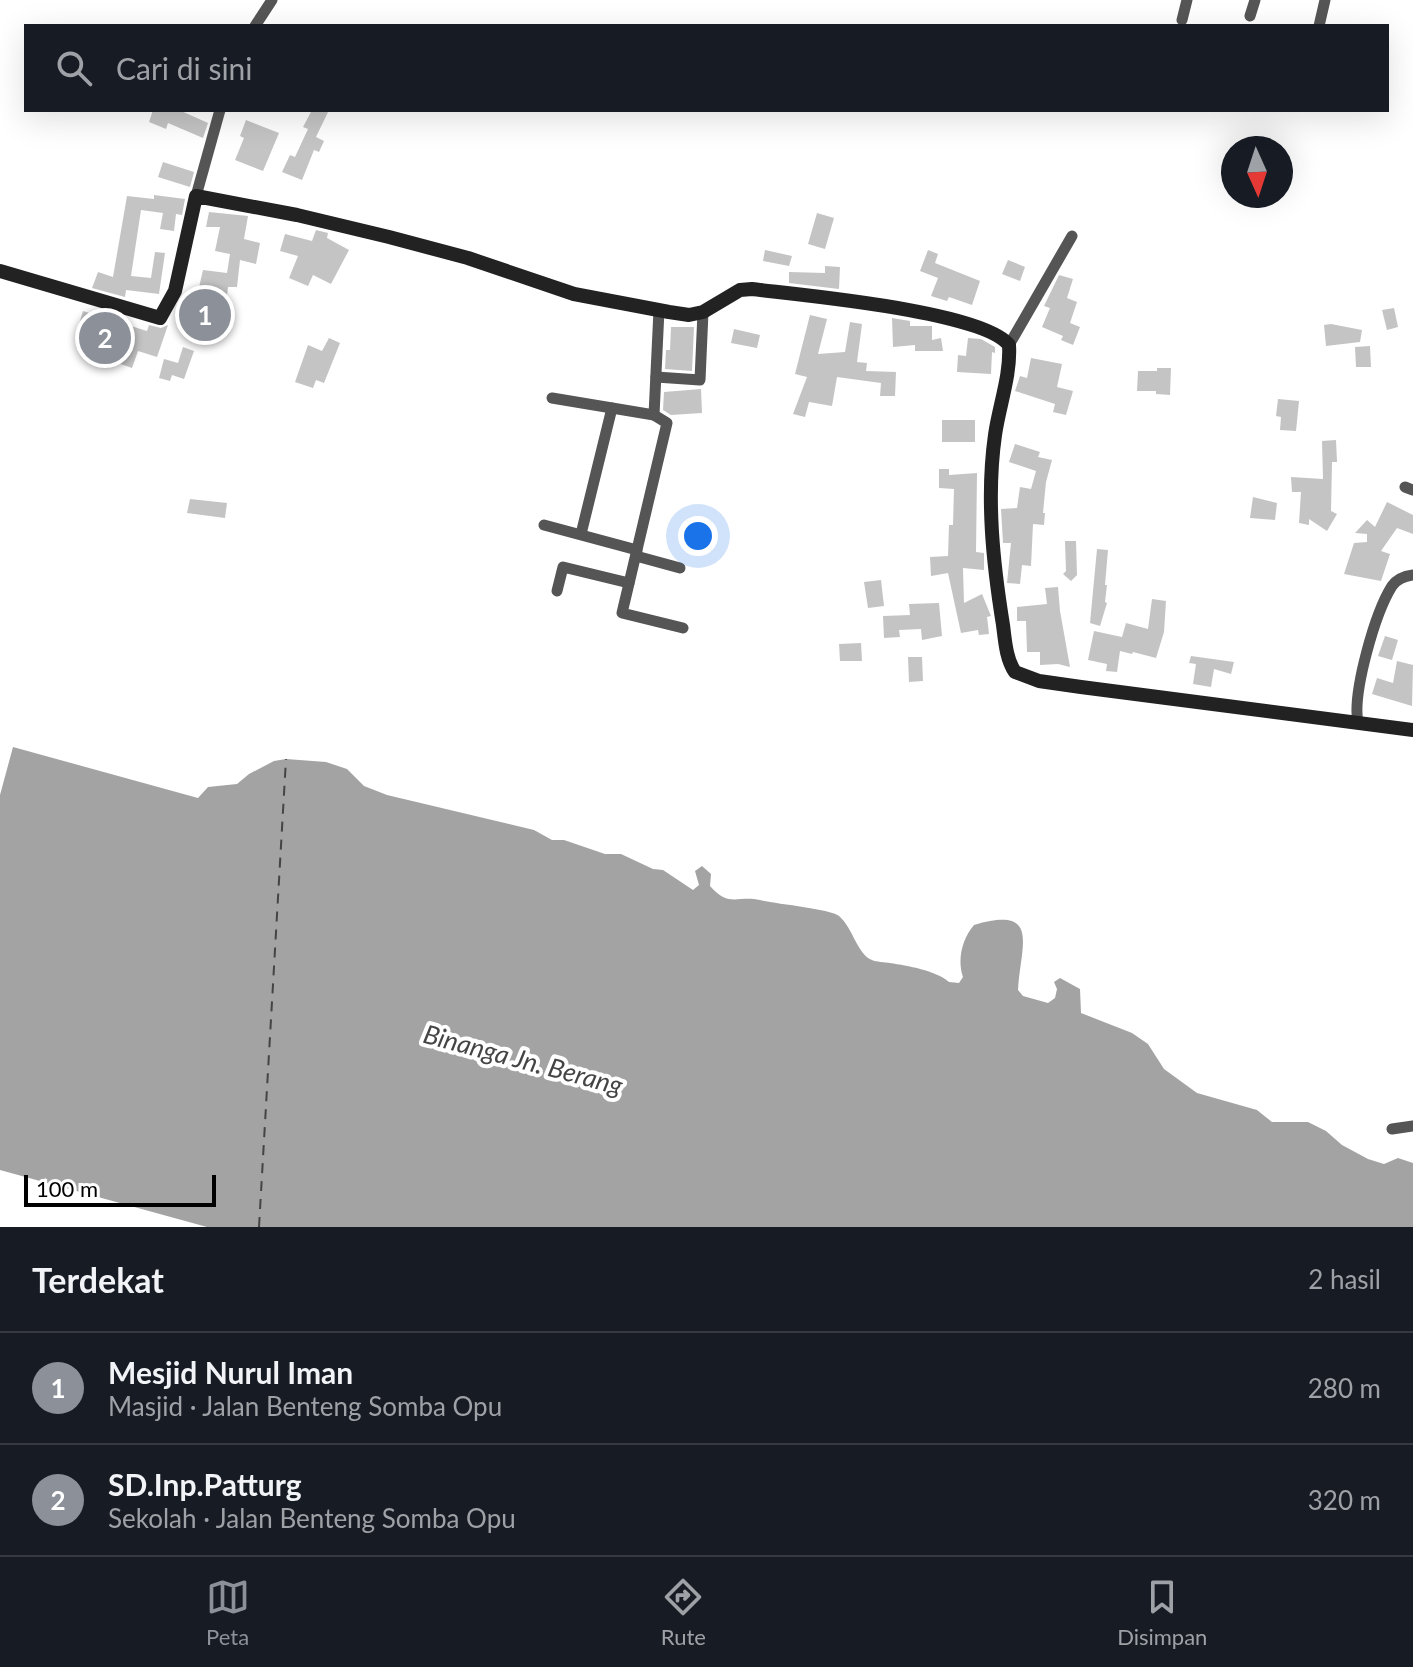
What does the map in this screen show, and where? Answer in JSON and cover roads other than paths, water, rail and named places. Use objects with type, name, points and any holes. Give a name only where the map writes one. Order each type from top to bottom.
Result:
[{"type":"street","points":[[256,24],[272,0]]},
{"type":"street","points":[[1182,20],[1187,0]]},
{"type":"street","points":[[1250,16],[1255,0]]},
{"type":"street","points":[[1319,24],[1325,0]]},
{"type":"street","points":[[0,271],[160,318],[175,291],[196,196],[219,112]]},
{"type":"street","points":[[196,196],[358,230],[468,258],[574,294],[659,310],[689,315],[703,312],[740,290],[752,289],[911,310],[948,318],[1003,338],[1009,345]]},
{"type":"street","points":[[1072,236],[1009,345],[995,436],[991,508],[1000,607],[1009,659],[1015,672],[1039,681],[1413,730]]},
{"type":"street","points":[[654,415],[659,310]]},
{"type":"street","points":[[656,377],[700,380],[703,312]]},
{"type":"street","points":[[552,398],[654,415],[667,423],[622,613],[683,628]]},
{"type":"street","points":[[581,534],[612,408]]},
{"type":"street","points":[[544,525],[581,534],[680,568]]},
{"type":"street","points":[[557,591],[563,567],[629,583]]},
{"type":"street","points":[[1358,723],[1355,706],[1359,680],[1376,625],[1392,586],[1398,579],[1413,575]]},
{"type":"street","points":[[1392,1129],[1413,1126]]},
{"type":"water","name":"Binanga Jn. Berang","points":[[13,747],[198,798],[208,787],[237,784],[274,761],[326,762],[347,769],[364,786],[387,795],[534,830],[552,840],[564,840],[605,854],[621,854],[653,869],[663,870],[693,890],[699,885],[695,871],[702,866],[711,874],[710,886],[723,897],[834,913],[844,921],[862,952],[872,960],[921,969],[949,982],[959,983],[963,977],[960,964],[962,950],[974,925],[995,920],[1010,921],[1018,925],[1022,934],[1018,990],[1023,996],[1048,1003],[1055,998],[1057,989],[1054,982],[1060,978],[1080,989],[1081,1013],[1132,1033],[1148,1044],[1164,1069],[1197,1093],[1257,1110],[1272,1122],[1308,1122],[1368,1159],[1384,1164],[1398,1158],[1413,1163],[1413,1227],[207,1227],[0,1170],[0,795]]},
{"type":"place","name":"Mesjid Nurul Iman","points":[[205,315]]},
{"type":"place","name":"SD.Inp.Patturg","points":[[105,338]]}]
